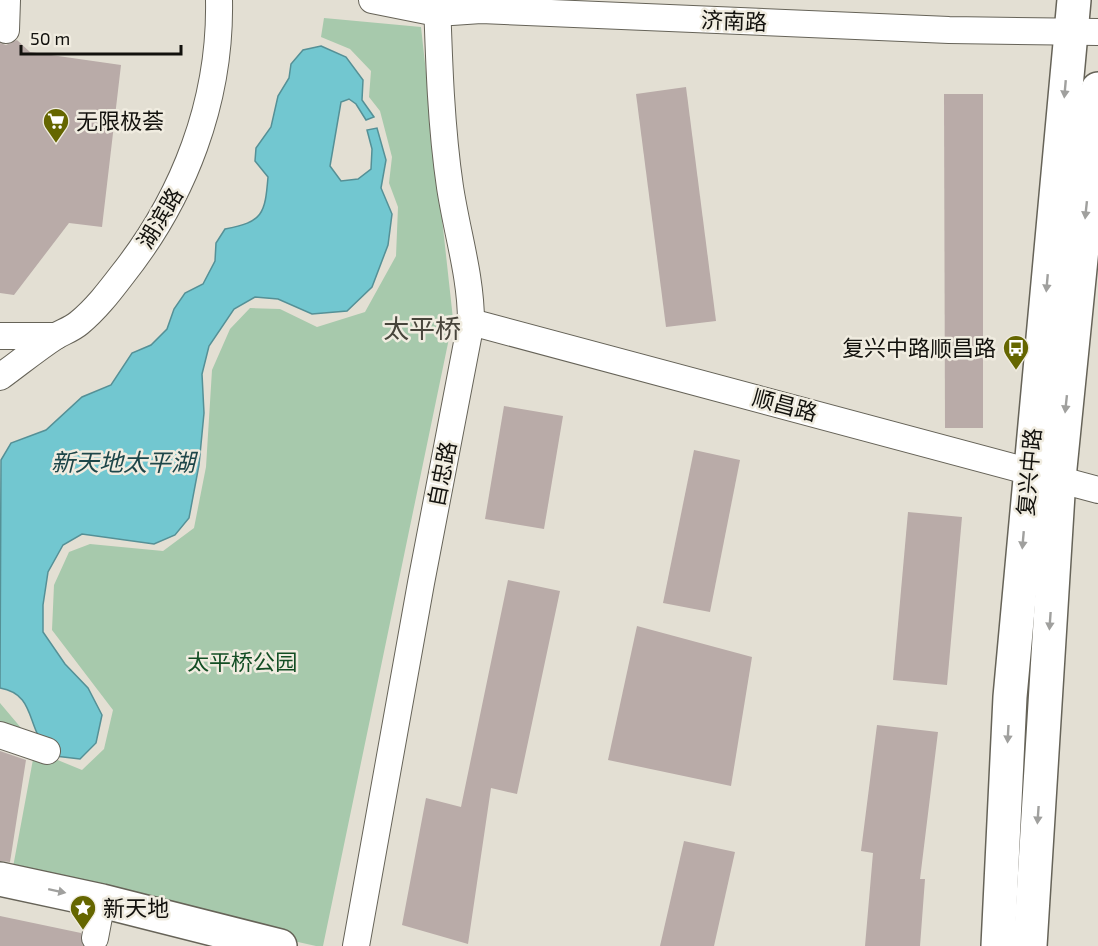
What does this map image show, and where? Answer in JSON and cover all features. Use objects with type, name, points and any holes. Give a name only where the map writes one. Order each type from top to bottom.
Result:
[{"type":"main road","name":"复兴中路","points":[[1030,946],[1044,474],[1081,21]]},
{"type":"main road","name":"复兴中路","points":[[998,946],[1010,697],[1098,89]]},
{"type":"main road","points":[[0,879],[102,901],[280,946]]},
{"type":"street","points":[[6,30],[7,0]]},
{"type":"street","name":"湖滨路","points":[[0,377],[56,336],[78,324],[101,302],[149,241],[183,180],[203,125],[213,73],[219,0]]},
{"type":"street","name":"济南路","points":[[372,0],[482,10],[949,30],[1081,21]]},
{"type":"street","name":"自忠路","points":[[356,946],[419,594],[471,322],[471,295],[450,187],[437,6]]},
{"type":"street","name":"顺昌路","points":[[471,322],[1098,490]]},
{"type":"street","points":[[0,336],[56,336]]},
{"type":"street","points":[[0,735],[47,751]]},
{"type":"street","points":[[95,938],[102,901]]},
{"type":"green space","name":"太平桥公园","points":[[324,18],[421,27],[453,319],[323,946],[316,946],[11,878],[34,754],[0,746],[0,703],[43,754],[82,770],[104,749],[113,710],[52,630],[54,585],[69,552],[90,544],[163,551],[194,528],[206,467],[212,370],[230,329],[250,308],[280,309],[317,327],[365,312],[396,256],[398,207],[389,183],[392,157],[380,111],[369,97],[371,71],[350,49],[321,37]]},
{"type":"water","name":"新天地太平湖","points":[[321,46],[346,57],[363,80],[362,100],[374,117],[366,120],[356,104],[349,99],[341,102],[330,166],[341,181],[358,179],[371,169],[372,149],[367,130],[377,128],[386,160],[381,188],[392,214],[388,245],[372,287],[347,311],[312,314],[278,299],[255,297],[234,309],[209,346],[202,374],[204,413],[199,465],[189,518],[175,535],[154,544],[82,534],[63,545],[48,572],[43,605],[43,632],[65,664],[88,688],[102,715],[96,743],[80,759],[55,756],[39,736],[22,699],[0,688],[1,460],[11,443],[46,430],[82,397],[111,385],[132,353],[151,345],[167,329],[174,309],[185,293],[203,284],[215,261],[216,243],[225,229],[247,223],[260,214],[265,200],[268,177],[255,161],[256,148],[271,127],[278,96],[289,78],[291,64],[303,50]]},
{"type":"building","name":"无限极荟","points":[[17,40],[30,52],[121,65],[102,227],[69,223],[14,295],[0,293],[0,43],[6,45]]},
{"type":"building","points":[[686,87],[716,321],[666,327],[636,94]]},
{"type":"building","points":[[944,94],[983,94],[983,428],[945,428]]},
{"type":"building","points":[[504,406],[563,416],[544,529],[485,519]]},
{"type":"building","points":[[694,450],[740,460],[710,612],[663,603]]},
{"type":"building","points":[[908,512],[962,517],[947,685],[893,680]]},
{"type":"building","points":[[508,580],[560,591],[517,794],[491,788],[468,944],[402,925],[426,798],[461,807]]},
{"type":"building","points":[[637,626],[752,657],[731,786],[608,760]]},
{"type":"building","points":[[877,725],[938,732],[920,879],[925,879],[920,946],[865,946],[873,853],[861,851]]},
{"type":"building","points":[[0,751],[26,760],[10,862],[0,861]]},
{"type":"building","points":[[684,841],[735,852],[714,946],[660,946]]},
{"type":"building","points":[[0,916],[81,933],[83,946],[0,946]]},
{"type":"place","name":"无限极荟","points":[[56,144]]},
{"type":"place","name":"复兴中路顺昌路","points":[[1016,371]]},
{"type":"place","name":"新天地","points":[[83,931]]},
{"type":"district","name":"太平桥","points":[[422,329]]}]
